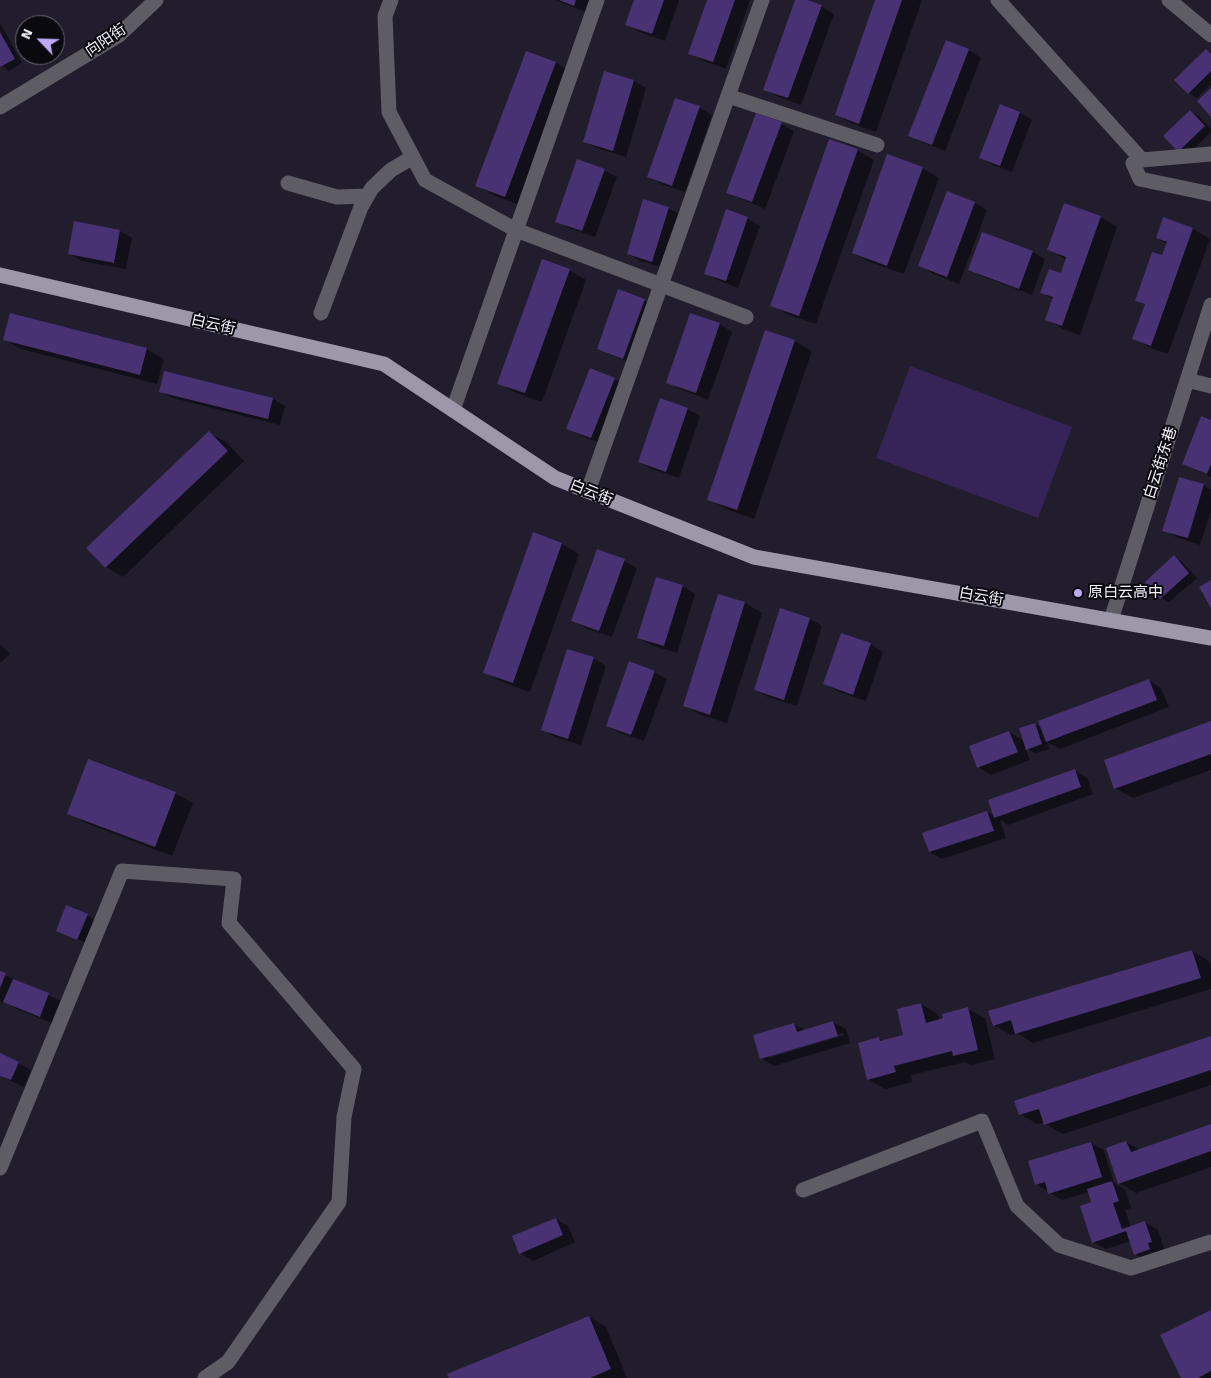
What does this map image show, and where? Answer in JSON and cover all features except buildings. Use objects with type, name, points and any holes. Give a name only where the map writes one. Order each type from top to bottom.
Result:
[{"type":"main road","name":"白云街","points":[[0,275],[384,364],[555,478],[754,557],[1211,638]]},
{"type":"street","name":"向阳街","points":[[0,107],[119,35],[156,0]]},
{"type":"street","points":[[391,0],[384,16],[389,112],[425,180],[516,230],[746,317]]},
{"type":"street","points":[[453,410],[597,0]]},
{"type":"street","points":[[588,491],[762,0]]},
{"type":"street","points":[[998,0],[1142,160]]},
{"type":"street","points":[[1169,0],[1211,35]]},
{"type":"street","points":[[728,96],[877,145]]},
{"type":"street","points":[[1211,154],[1142,160],[1133,163],[1140,179],[1211,194]]},
{"type":"street","points":[[321,313],[361,207],[367,196],[372,188],[391,170],[413,157]]},
{"type":"street","points":[[288,182],[338,197],[367,196]]},
{"type":"street","name":"白云街东巷","points":[[1111,620],[1211,305]]},
{"type":"street","points":[[1187,380],[1211,386]]},
{"type":"street","points":[[0,1168],[122,871],[234,879],[229,923],[354,1069],[344,1117],[339,1202],[228,1362],[205,1378]]},
{"type":"street","points":[[803,1190],[982,1122],[1017,1206],[1059,1245],[1132,1268],[1211,1242]]},
{"type":"shaded area","points":[[910,366],[1072,427],[1038,518],[876,458]]},
{"type":"place","name":"原白云高中","points":[[1078,593]]}]
